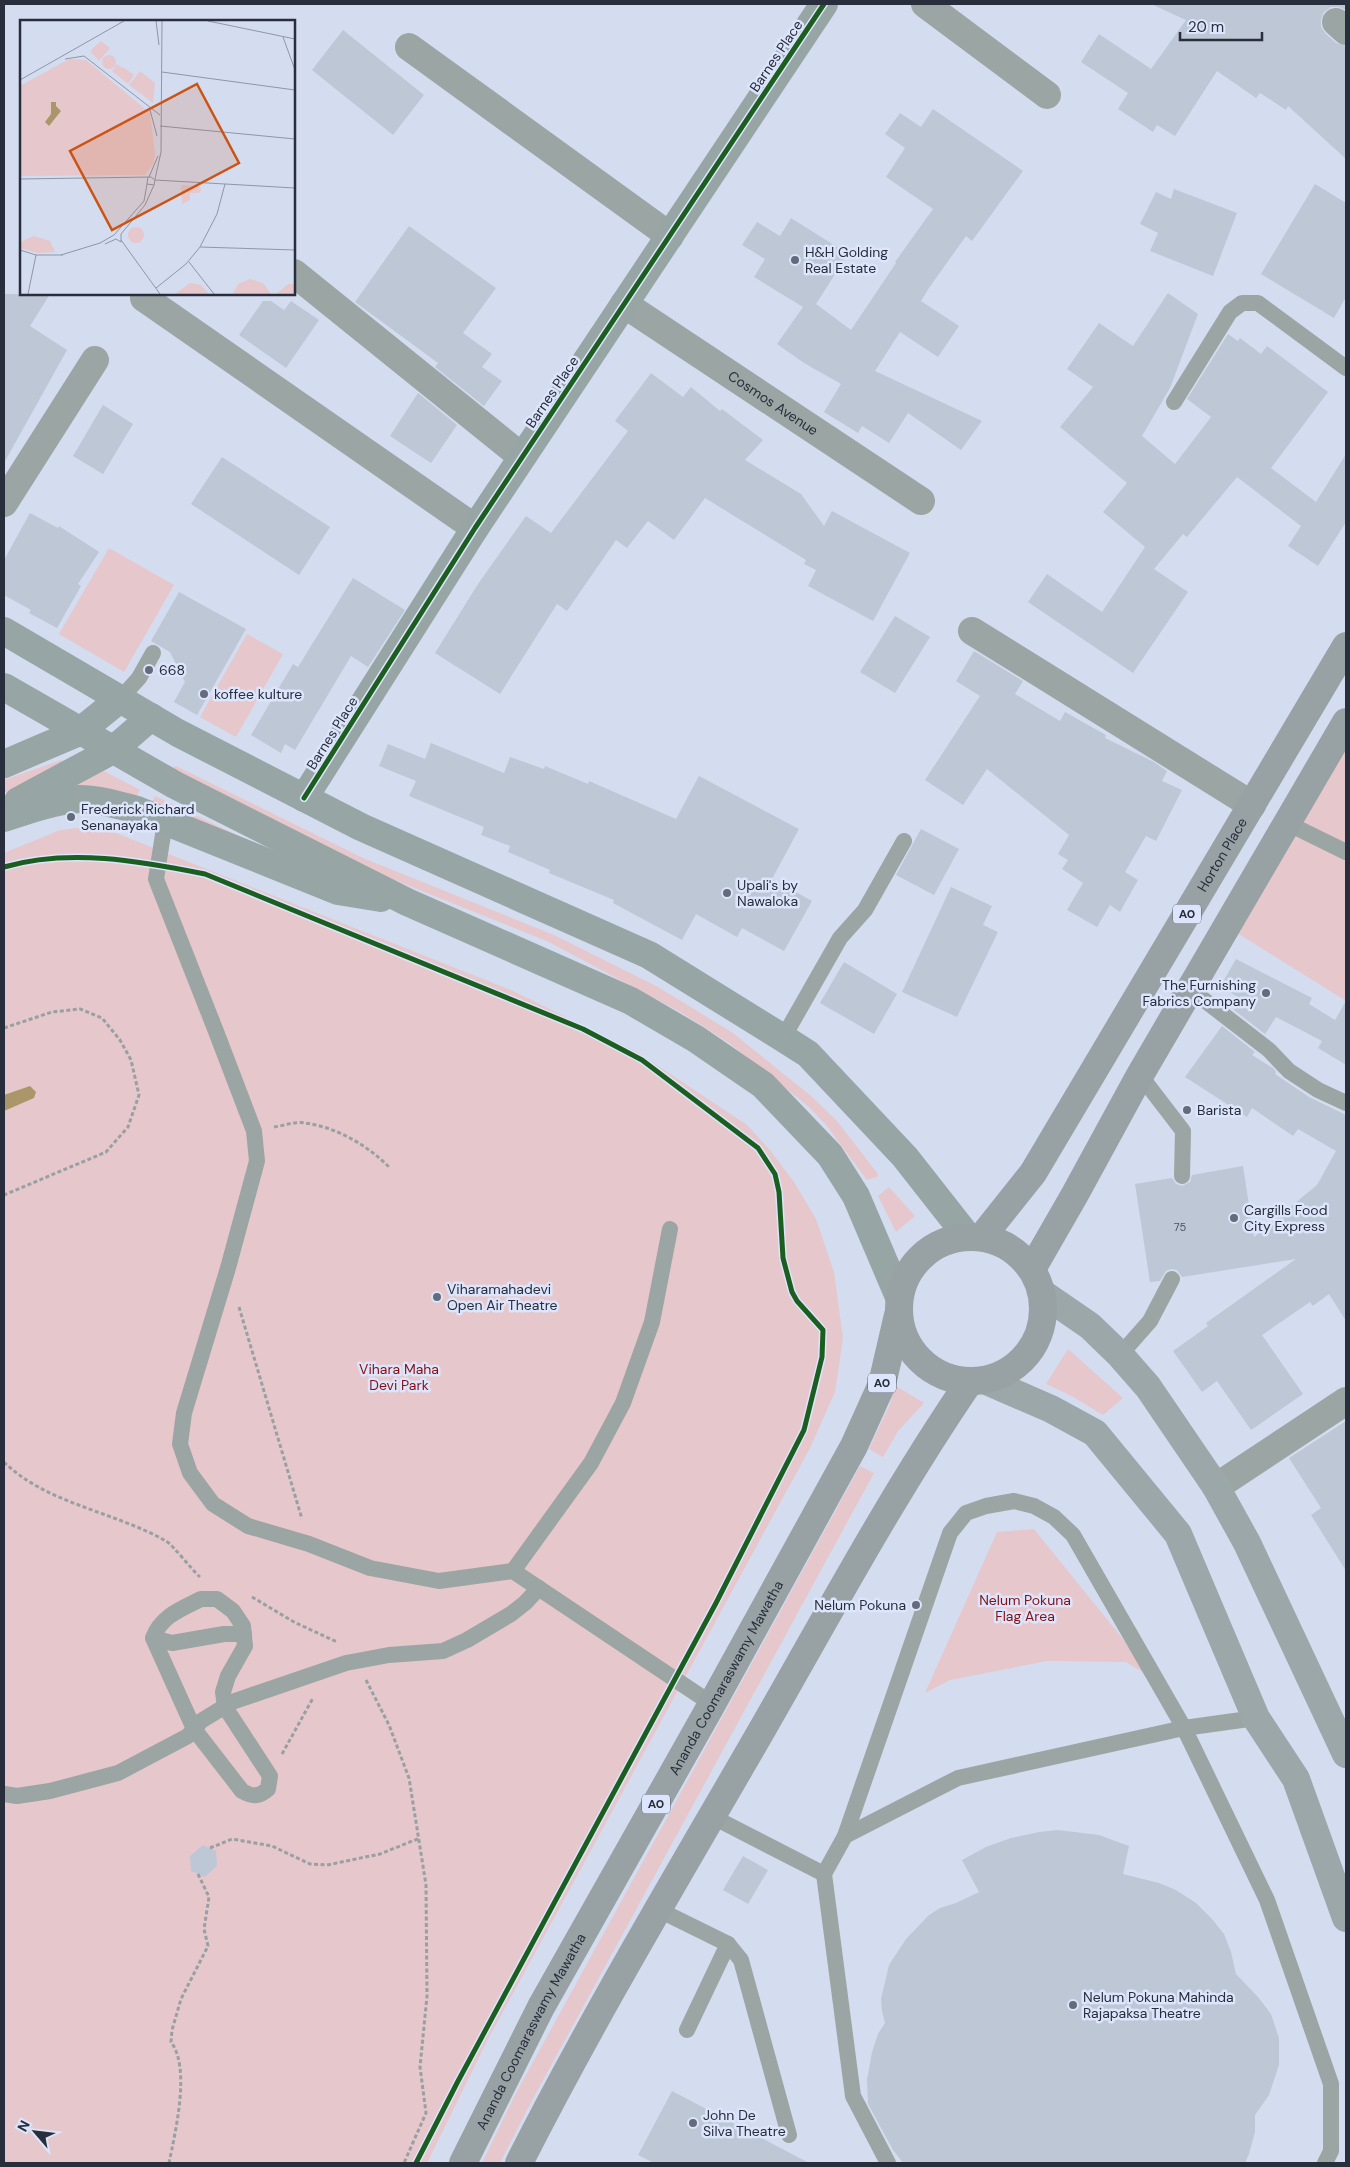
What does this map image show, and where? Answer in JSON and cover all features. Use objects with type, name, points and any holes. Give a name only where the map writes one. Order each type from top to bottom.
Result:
[{"type":"highway","name":"Horton Place","points":[[974,1236],[1033,1173],[1346,646]]},
{"type":"highway","points":[[899,1306],[903,1336],[914,1354],[929,1369],[949,1378],[977,1381],[1006,1372],[1024,1358],[1037,1339],[1043,1316],[1037,1281],[1074,1196],[1140,1075],[1346,722]]},
{"type":"highway","name":"A0","points":[[899,1306],[907,1273],[922,1254],[943,1241],[974,1236],[1002,1242],[1019,1254],[1037,1281]]},
{"type":"highway","name":"Ananda Coomaraswamy Mawatha","points":[[464,2163],[542,2007],[854,1446],[882,1384],[899,1306]]},
{"type":"highway","points":[[519,2163],[559,2084],[907,1477],[977,1381]]},
{"type":"main road","name":"Barnes Place","points":[[304,798],[475,528],[824,4]]},
{"type":"main road","points":[[4,632],[151,717],[361,827],[649,955],[783,1038],[808,1054],[905,1157],[974,1236]]},
{"type":"main road","points":[[4,687],[79,732],[175,785],[407,902],[631,1000],[696,1039],[762,1085],[830,1155],[856,1196],[899,1306]]},
{"type":"main road","points":[[4,764],[79,732],[120,699]]},
{"type":"main road","points":[[4,808],[113,750],[151,717]]},
{"type":"main road","points":[[4,818],[54,803],[81,799],[106,802],[137,810],[338,891],[407,902]]},
{"type":"main road","points":[[1037,1281],[1090,1326],[1120,1355],[1148,1387],[1216,1486],[1247,1543],[1346,1754]]},
{"type":"main road","points":[[977,1381],[1051,1409],[1095,1433],[1178,1534],[1256,1718],[1296,1779],[1346,1918]]},
{"type":"street","points":[[925,4],[1047,95]]},
{"type":"street","points":[[409,47],[670,236]]},
{"type":"street","points":[[295,274],[522,457]]},
{"type":"street","points":[[144,298],[475,528]]},
{"type":"street","name":"Cosmos Avenue","points":[[624,304],[921,502]]},
{"type":"street","points":[[4,503],[95,360]]},
{"type":"street","points":[[972,631],[1252,805]]},
{"type":"street","points":[[1216,1486],[1346,1401]]},
{"type":"lane","points":[[1174,402],[1230,312],[1242,303],[1258,303],[1346,368]]},
{"type":"lane","points":[[120,699],[139,678],[153,653]]},
{"type":"lane","points":[[165,822],[156,879],[218,1034],[254,1131],[256,1161],[228,1268],[184,1413],[180,1444],[190,1473],[213,1504],[248,1526],[309,1544],[370,1568],[439,1581],[513,1571],[712,1704]]},
{"type":"lane","points":[[1287,823],[1346,852]]},
{"type":"lane","points":[[783,1038],[840,938],[865,910],[904,841]]},
{"type":"lane","points":[[1190,989],[1269,1050],[1289,1071],[1318,1090],[1346,1103]]},
{"type":"lane","points":[[1140,1075],[1183,1131],[1182,1176]]},
{"type":"lane","points":[[513,1571],[591,1463],[623,1403],[652,1322],[670,1229]]},
{"type":"lane","points":[[1120,1355],[1150,1321],[1172,1279]]},
{"type":"lane","points":[[888,2163],[853,2096],[824,1874],[845,1836],[950,1533],[966,1513],[986,1506],[1014,1502],[1034,1506],[1054,1517],[1073,1535],[1184,1728],[1267,1900],[1331,2084],[1331,2151],[1325,2163]]},
{"type":"lane","points":[[4,1794],[17,1796],[50,1792],[118,1773],[188,1736],[201,1721],[232,1702],[355,1661],[389,1655],[443,1651],[467,1640],[511,1614],[526,1603],[538,1588]]},
{"type":"lane","points":[[201,1599],[217,1599],[233,1612],[242,1626],[244,1634],[245,1646],[228,1676],[223,1692],[225,1707],[270,1776],[268,1789],[256,1796],[248,1795],[242,1791],[194,1729],[153,1638],[158,1626],[175,1612],[201,1599]]},
{"type":"lane","points":[[153,1638],[172,1643],[224,1634],[244,1634]]},
{"type":"lane","points":[[845,1836],[958,1778],[1184,1728],[1256,1718]]},
{"type":"lane","points":[[711,1816],[824,1874]]},
{"type":"lane","points":[[659,1910],[728,1944],[741,1960],[789,2136]]},
{"type":"lane","points":[[686,2030],[728,1944]]},
{"type":"path","points":[[4,1028],[52,1012],[80,1009],[102,1018],[120,1040],[131,1060],[139,1095],[128,1127],[106,1152],[4,1195]]},
{"type":"path","points":[[254,1131],[303,1122],[341,1133],[375,1153],[389,1167]]},
{"type":"path","points":[[228,1268],[309,1544]]},
{"type":"path","points":[[4,1462],[12,1470],[50,1492],[136,1526],[169,1543],[185,1563],[200,1577],[209,1581]]},
{"type":"path","points":[[245,1593],[294,1622],[334,1640],[346,1648],[355,1661],[389,1725],[409,1778],[426,1885],[428,1996],[420,2067],[426,2113],[404,2163]]},
{"type":"path","points":[[270,1776],[328,1670]]},
{"type":"path","points":[[210,1848],[232,1839],[272,1846],[310,1864],[327,1865],[380,1854],[420,1838]]},
{"type":"path","points":[[169,2163],[176,2125],[180,2080],[176,2048],[171,2042],[172,2030],[181,1999],[208,1946],[204,1929],[209,1897],[198,1874]]},
{"type":"green space","points":[[109,548],[174,585],[124,672],[59,634]]},
{"type":"green space","points":[[247,634],[283,654],[236,737],[200,717]]},
{"type":"green space","points":[[1346,735],[1346,1001],[1229,928]]},
{"type":"green space","points":[[61,760],[66,762],[63,768],[4,793],[4,780]]},
{"type":"green space","points":[[176,766],[363,858],[554,935],[658,987],[733,1033],[811,1096],[837,1121],[878,1174],[877,1177],[867,1180],[826,1125],[808,1106],[729,1043],[682,1013],[549,942],[362,867],[171,769]]},
{"type":"green space","points":[[102,770],[140,790],[134,802],[78,790],[74,784]]},
{"type":"green space","points":[[155,796],[294,862],[149,808]]},
{"type":"green space","name":"Vihara Maha Devi Park","points":[[86,827],[111,831],[513,991],[637,1052],[747,1125],[770,1150],[794,1182],[816,1219],[834,1272],[843,1338],[835,1392],[810,1448],[487,2041],[427,2163],[4,2163],[4,853],[60,830]]},
{"type":"green space","points":[[889,1187],[915,1216],[896,1232],[878,1196]]},
{"type":"green space","points":[[1068,1349],[1123,1398],[1103,1415],[1070,1395],[1046,1384]]},
{"type":"green space","points":[[894,1385],[924,1403],[898,1431],[883,1457],[869,1449],[890,1404]]},
{"type":"green space","points":[[860,1466],[874,1473],[529,2106],[500,2163],[482,2163],[515,2095]]},
{"type":"green space","name":"Nelum Pokuna Flag Area","points":[[1034,1529],[1156,1680],[1126,1662],[1047,1661],[950,1680],[925,1693],[997,1532]]},
{"type":"shaded area","points":[[30,1086],[36,1092],[34,1098],[4,1111],[4,1095]]},
{"type":"building","points":[[1151,4],[1346,4],[1346,10],[1339,7],[1331,7],[1324,12],[1321,19],[1321,27],[1336,43],[1346,46],[1346,159],[1288,106],[1286,110],[1260,93],[1256,98],[1217,71],[1175,136],[1157,125],[1153,132],[1118,109],[1128,93],[1081,62],[1099,34],[1151,69],[1186,20]]},
{"type":"building","points":[[343,30],[424,95],[393,135],[312,70]]},
{"type":"building","points":[[933,109],[1023,171],[972,241],[966,236],[921,301],[959,326],[938,357],[900,332],[875,371],[982,421],[961,450],[908,413],[889,443],[862,426],[858,433],[824,412],[841,384],[804,363],[777,344],[803,307],[754,277],[765,259],[742,245],[757,222],[780,236],[791,218],[848,254],[816,304],[851,330],[895,262],[933,209],[886,177],[905,148],[885,134],[900,113],[921,127]]},
{"type":"building","points":[[1315,184],[1346,203],[1346,297],[1334,318],[1261,274]]},
{"type":"building","points":[[1174,189],[1237,213],[1213,276],[1150,251],[1158,233],[1140,224],[1156,192],[1171,199]]},
{"type":"building","points":[[409,226],[496,288],[463,333],[492,354],[482,367],[502,381],[484,406],[435,367],[438,363],[355,302]]},
{"type":"building","points":[[1168,293],[1198,314],[1170,388],[1142,436],[1175,464],[1211,417],[1187,399],[1228,334],[1238,341],[1240,338],[1261,354],[1267,346],[1328,392],[1271,468],[1316,502],[1346,454],[1346,522],[1318,566],[1288,546],[1301,526],[1237,477],[1187,537],[1183,534],[1154,569],[1188,592],[1133,673],[1028,602],[1047,574],[1102,612],[1145,547],[1103,512],[1127,483],[1060,427],[1093,387],[1067,369],[1099,323],[1133,346]]},
{"type":"building","points":[[4,294],[49,295],[30,326],[67,350],[4,463]]},
{"type":"building","points":[[263,301],[271,301],[284,310],[291,301],[319,320],[286,368],[239,335]]},
{"type":"building","points":[[651,373],[683,397],[691,387],[720,411],[722,409],[763,440],[745,460],[801,494],[824,526],[832,511],[910,553],[873,621],[808,586],[816,570],[804,564],[806,560],[705,498],[674,540],[648,521],[627,548],[616,540],[567,611],[557,604],[500,694],[435,653],[478,584],[526,516],[551,533],[628,431],[615,421]]},
{"type":"building","points":[[418,393],[457,425],[431,463],[390,436]]},
{"type":"building","points":[[103,405],[133,424],[103,474],[73,456]]},
{"type":"building","points":[[222,457],[330,527],[299,575],[191,504]]},
{"type":"building","points":[[30,513],[58,528],[59,526],[99,552],[78,584],[81,586],[57,628],[29,613],[31,610],[4,595],[4,560]]},
{"type":"building","points":[[353,578],[405,610],[368,667],[351,656],[295,750],[285,744],[281,753],[251,735],[293,664],[298,667]]},
{"type":"building","points":[[179,592],[246,629],[197,715],[174,702],[185,682],[170,652],[151,641]]},
{"type":"building","points":[[895,616],[930,637],[895,693],[860,672]]},
{"type":"building","points":[[974,651],[1023,681],[1015,694],[1060,721],[1065,712],[1106,735],[1105,738],[1154,762],[1167,771],[1162,781],[1182,790],[1156,841],[1146,836],[1125,872],[1138,880],[1120,912],[1110,905],[1097,927],[1067,910],[1083,883],[1062,869],[1068,860],[1058,854],[1069,835],[987,769],[963,805],[925,780],[980,696],[956,681]]},
{"type":"building","points":[[431,743],[504,773],[510,757],[544,769],[545,766],[588,784],[589,781],[676,819],[699,776],[799,829],[772,879],[812,901],[784,951],[742,928],[737,937],[696,914],[682,940],[613,903],[614,900],[549,873],[550,870],[508,852],[510,846],[481,835],[484,827],[409,796],[416,781],[379,766],[388,744],[425,759]]},
{"type":"building","points":[[921,829],[959,849],[934,895],[896,875]]},
{"type":"building","points":[[951,887],[992,906],[983,925],[998,932],[957,1017],[902,992]]},
{"type":"building","points":[[1236,959],[1312,998],[1309,1004],[1335,1020],[1346,1001],[1346,1065],[1318,1048],[1322,1041],[1276,1017],[1265,1034],[1234,1010],[1242,999],[1220,987]]},
{"type":"building","points":[[844,962],[897,994],[874,1034],[820,1003]]},
{"type":"building","points":[[1222,1026],[1255,1052],[1252,1055],[1273,1068],[1276,1072],[1275,1074],[1309,1097],[1346,1115],[1346,1321],[1329,1294],[1313,1306],[1310,1302],[1262,1335],[1303,1394],[1251,1430],[1217,1381],[1202,1392],[1173,1351],[1208,1326],[1206,1323],[1296,1259],[1182,1277],[1177,1270],[1171,1269],[1166,1271],[1160,1281],[1150,1282],[1135,1184],[1172,1178],[1176,1184],[1182,1186],[1190,1182],[1192,1175],[1243,1166],[1254,1237],[1317,1185],[1336,1151],[1298,1129],[1293,1136],[1252,1108],[1247,1117],[1185,1077]]},
{"type":"building","points":[[1346,1421],[1346,1571],[1311,1515],[1321,1508],[1289,1458]]},
{"type":"building","name":"Nelum Pokuna Mahinda Rajapaksa Theatre","points":[[1058,1830],[1099,1835],[1129,1846],[1123,1874],[1159,1883],[1176,1890],[1196,1903],[1224,1934],[1231,1952],[1236,1974],[1271,2014],[1279,2038],[1279,2065],[1269,2095],[1255,2115],[1255,2132],[1245,2163],[903,2163],[893,2150],[868,2104],[867,2080],[872,2052],[878,2034],[885,2023],[881,1999],[889,1965],[906,1939],[929,1915],[940,1908],[979,1892],[962,1860],[986,1847],[1011,1838]]},
{"type":"building","points":[[203,1845],[216,1851],[217,1866],[205,1877],[191,1871],[190,1856]]},
{"type":"building","points":[[743,1856],[768,1870],[748,1904],[723,1890]]},
{"type":"building","name":"John De Silva Theatre","points":[[672,2091],[809,2163],[654,2163],[638,2155]]},
{"type":"cycle path","points":[[304,798],[475,528],[824,4]]},
{"type":"cycle path","points":[[4,867],[29,861],[79,857],[130,861],[205,874],[583,1029],[642,1060],[758,1148],[775,1174],[779,1192],[783,1258],[792,1292],[797,1301],[823,1330],[822,1357],[804,1430],[716,1603],[457,2083],[416,2163]]},
{"type":"place","name":"H&H Golding Real Estate","points":[[795,260]]},
{"type":"place","name":"668","points":[[149,670]]},
{"type":"place","name":"koffee kulture","points":[[204,694]]},
{"type":"place","name":"Frederick Richard Senanayaka","points":[[71,817]]},
{"type":"place","name":"Upali's by Nawaloka","points":[[727,893]]},
{"type":"place","name":"The Furnishing Fabrics Company","points":[[1266,993]]},
{"type":"place","name":"Barista","points":[[1187,1110]]},
{"type":"place","name":"Cargills Food City Express","points":[[1234,1218]]},
{"type":"place","name":"Viharamahadevi Open Air Theatre","points":[[437,1297]]},
{"type":"place","name":"Nelum Pokuna","points":[[916,1605]]},
{"type":"place","name":"Nelum Pokuna Mahinda Rajapaksa Theatre","points":[[1073,2005]]},
{"type":"place","name":"John De Silva Theatre","points":[[693,2123]]}]
